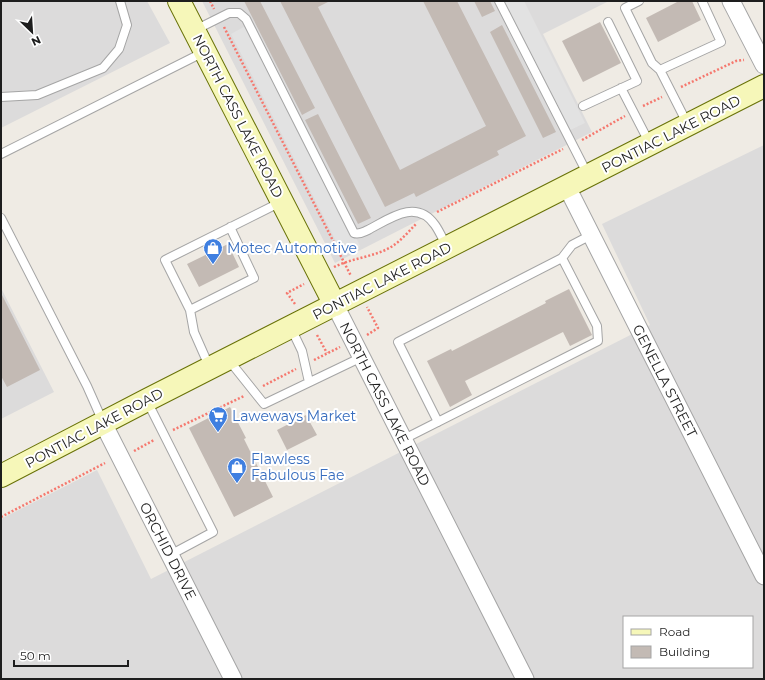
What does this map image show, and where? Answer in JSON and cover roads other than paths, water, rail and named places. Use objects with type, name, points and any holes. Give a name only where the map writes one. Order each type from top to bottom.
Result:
[{"type":"main road","name":"NORTH CASS LAKE ROAD","points":[[179,1],[335,305]]},
{"type":"main road","name":"PONTIAC LAKE ROAD","points":[[1,476],[147,400],[764,86]]},
{"type":"street","points":[[731,1],[762,62]]},
{"type":"street","name":"GENELLA STREET","points":[[567,187],[764,576]]},
{"type":"street","name":"NORTH CASS LAKE ROAD","points":[[335,305],[525,679]]},
{"type":"street","name":"ORCHID DRIVE","points":[[103,423],[233,679]]},
{"type":"lane","points":[[1,97],[38,95],[103,68],[120,49],[127,25],[120,1]]},
{"type":"lane","points":[[499,1],[588,176]]},
{"type":"lane","points":[[639,1],[625,8],[652,63],[660,70],[688,125]]},
{"type":"lane","points":[[660,70],[721,42],[702,1]]},
{"type":"lane","points":[[194,30],[229,12],[243,15],[354,233],[361,234],[394,217],[407,212],[417,212],[428,217],[435,225],[447,248]]},
{"type":"lane","points":[[584,106],[637,80],[608,22]]},
{"type":"lane","points":[[1,154],[180,63],[205,52]]},
{"type":"lane","points":[[621,88],[650,145]]},
{"type":"lane","points":[[282,202],[165,260],[190,310],[194,332],[219,364],[264,404],[362,357]]},
{"type":"lane","points":[[1,218],[87,386],[103,423]]},
{"type":"lane","points":[[190,310],[254,278],[230,227]]},
{"type":"lane","points":[[438,422],[398,342],[562,258],[572,245],[591,236]]},
{"type":"lane","points":[[404,439],[598,341],[597,326],[562,258]]},
{"type":"lane","points":[[290,327],[302,351],[309,382]]},
{"type":"lane","points":[[147,400],[212,532],[170,555]]},
{"type":"place","name":"Motec Automotive","points":[[213,265]]},
{"type":"place","name":"Laweways Market","points":[[218,433]]},
{"type":"place","name":"Flawless Fabulous Fae","points":[[237,484]]}]
